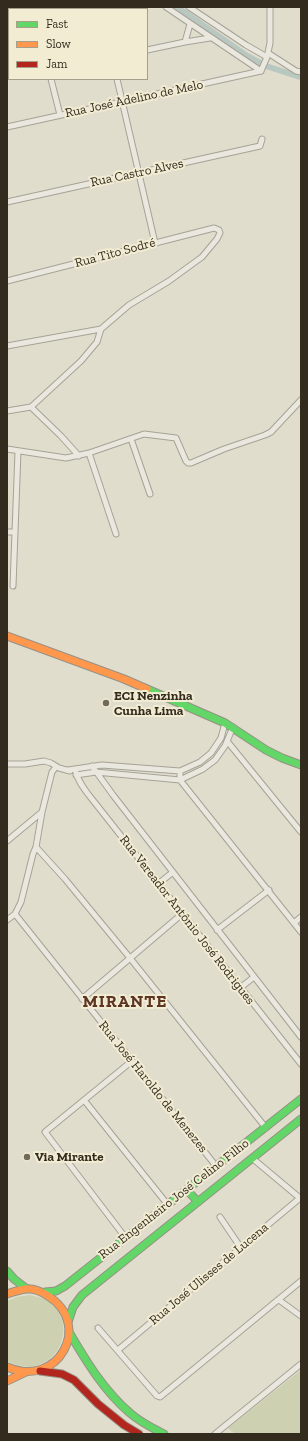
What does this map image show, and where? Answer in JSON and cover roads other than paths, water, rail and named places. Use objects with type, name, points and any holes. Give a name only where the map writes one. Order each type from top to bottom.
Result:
[{"type":"main road","points":[[7,636],[124,679],[225,723],[266,750],[282,758],[301,764]]},
{"type":"main road","name":"Rua Engenheiro José Celino Filho","points":[[44,1292],[56,1291],[66,1286],[301,1099]]},
{"type":"main road","name":"Rua Engenheiro José Celino Filho","points":[[68,1322],[72,1307],[82,1295],[301,1119]]},
{"type":"main road","points":[[187,1190],[198,1202]]},
{"type":"main road","points":[[7,1271],[14,1279],[27,1289]]},
{"type":"main road","points":[[7,1294],[17,1290],[27,1289],[44,1292],[56,1300],[64,1310],[68,1322],[69,1332],[67,1345],[60,1356],[51,1365],[39,1371]]},
{"type":"main road","points":[[69,1332],[99,1378],[116,1400],[136,1417],[164,1434]]},
{"type":"main road","points":[[7,1367],[16,1371],[55,1372],[69,1376],[124,1425],[139,1434]]},
{"type":"main road","points":[[7,1381],[26,1372]]},
{"type":"street","points":[[166,7],[261,71],[270,43],[270,7]]},
{"type":"street","points":[[189,7],[246,45],[296,71],[301,72]]},
{"type":"street","points":[[185,42],[190,24]]},
{"type":"street","points":[[148,50],[210,38]]},
{"type":"street","name":"Rua José Adelino de Melo","points":[[7,127],[261,71]]},
{"type":"street","points":[[52,80],[60,115]]},
{"type":"street","points":[[117,80],[155,243]]},
{"type":"street","name":"Rua Castro Alves","points":[[7,202],[260,146],[262,140]]},
{"type":"street","name":"Rua Tito Sodré","points":[[7,281],[218,228],[220,233],[212,246],[202,257],[169,281],[129,305],[101,329]]},
{"type":"street","points":[[7,346],[101,329],[97,342],[81,361],[31,407],[7,411]]},
{"type":"street","points":[[7,449],[60,457],[79,456],[144,434],[176,438],[186,461],[191,463],[224,448],[271,432],[300,401]]},
{"type":"street","points":[[31,407],[79,456]]},
{"type":"street","points":[[131,439],[150,494]]},
{"type":"street","points":[[13,586],[18,451]]},
{"type":"street","points":[[89,453],[116,534]]},
{"type":"street","points":[[7,532],[15,532]]},
{"type":"street","points":[[75,772],[92,766],[102,765],[180,771],[200,762],[210,753],[220,738],[225,723]]},
{"type":"street","points":[[7,764],[25,764],[44,761],[51,762],[56,767],[75,772],[96,772],[180,780],[203,769],[215,760],[225,746],[233,728]]},
{"type":"street","points":[[227,740],[301,832]]},
{"type":"street","name":"Rua Vereador Antônio José Rodrigues","points":[[92,766],[301,1037]]},
{"type":"street","points":[[7,920],[15,914],[21,902],[36,847],[42,812],[52,772],[56,767]]},
{"type":"street","points":[[191,767],[194,774]]},
{"type":"street","points":[[180,771],[180,780],[301,932]]},
{"type":"street","name":"Rua Vereador Antônio José Rodrigues","points":[[75,772],[88,794],[301,1064]]},
{"type":"street","points":[[7,841],[42,812]]},
{"type":"street","points":[[36,847],[65,878],[266,1128]]},
{"type":"street","points":[[158,884],[173,872]]},
{"type":"street","points":[[218,930],[269,890]]},
{"type":"street","name":"Rua José Haroldo de Menezes","points":[[15,914],[216,1166]]},
{"type":"street","points":[[82,999],[182,914]]},
{"type":"street","points":[[294,923],[301,917]]},
{"type":"street","points":[[240,988],[254,977]]},
{"type":"street","points":[[126,1237],[45,1132],[132,1061]]},
{"type":"street","points":[[84,1100],[168,1205]]},
{"type":"street","points":[[252,1158],[300,1198]]},
{"type":"street","name":"Rua José Ulisses de Lucena","points":[[118,1350],[300,1198]]},
{"type":"street","points":[[220,1217],[241,1248]]},
{"type":"street","points":[[98,1328],[156,1396],[160,1397],[301,1281]]},
{"type":"street","points":[[279,1300],[301,1316]]},
{"type":"street","points":[[215,1434],[301,1364]]},
{"type":"waterway","points":[[177,7],[247,56],[266,66],[300,77]]},
{"type":"waterway","points":[[300,77],[301,81]]},
{"type":"place","name":"ECI Nenzinha Cunha Lima","points":[[106,703]]},
{"type":"place","name":"Via Mirante","points":[[27,1157]]},
{"type":"district","name":"MIRANTE","points":[[125,1002]]}]
